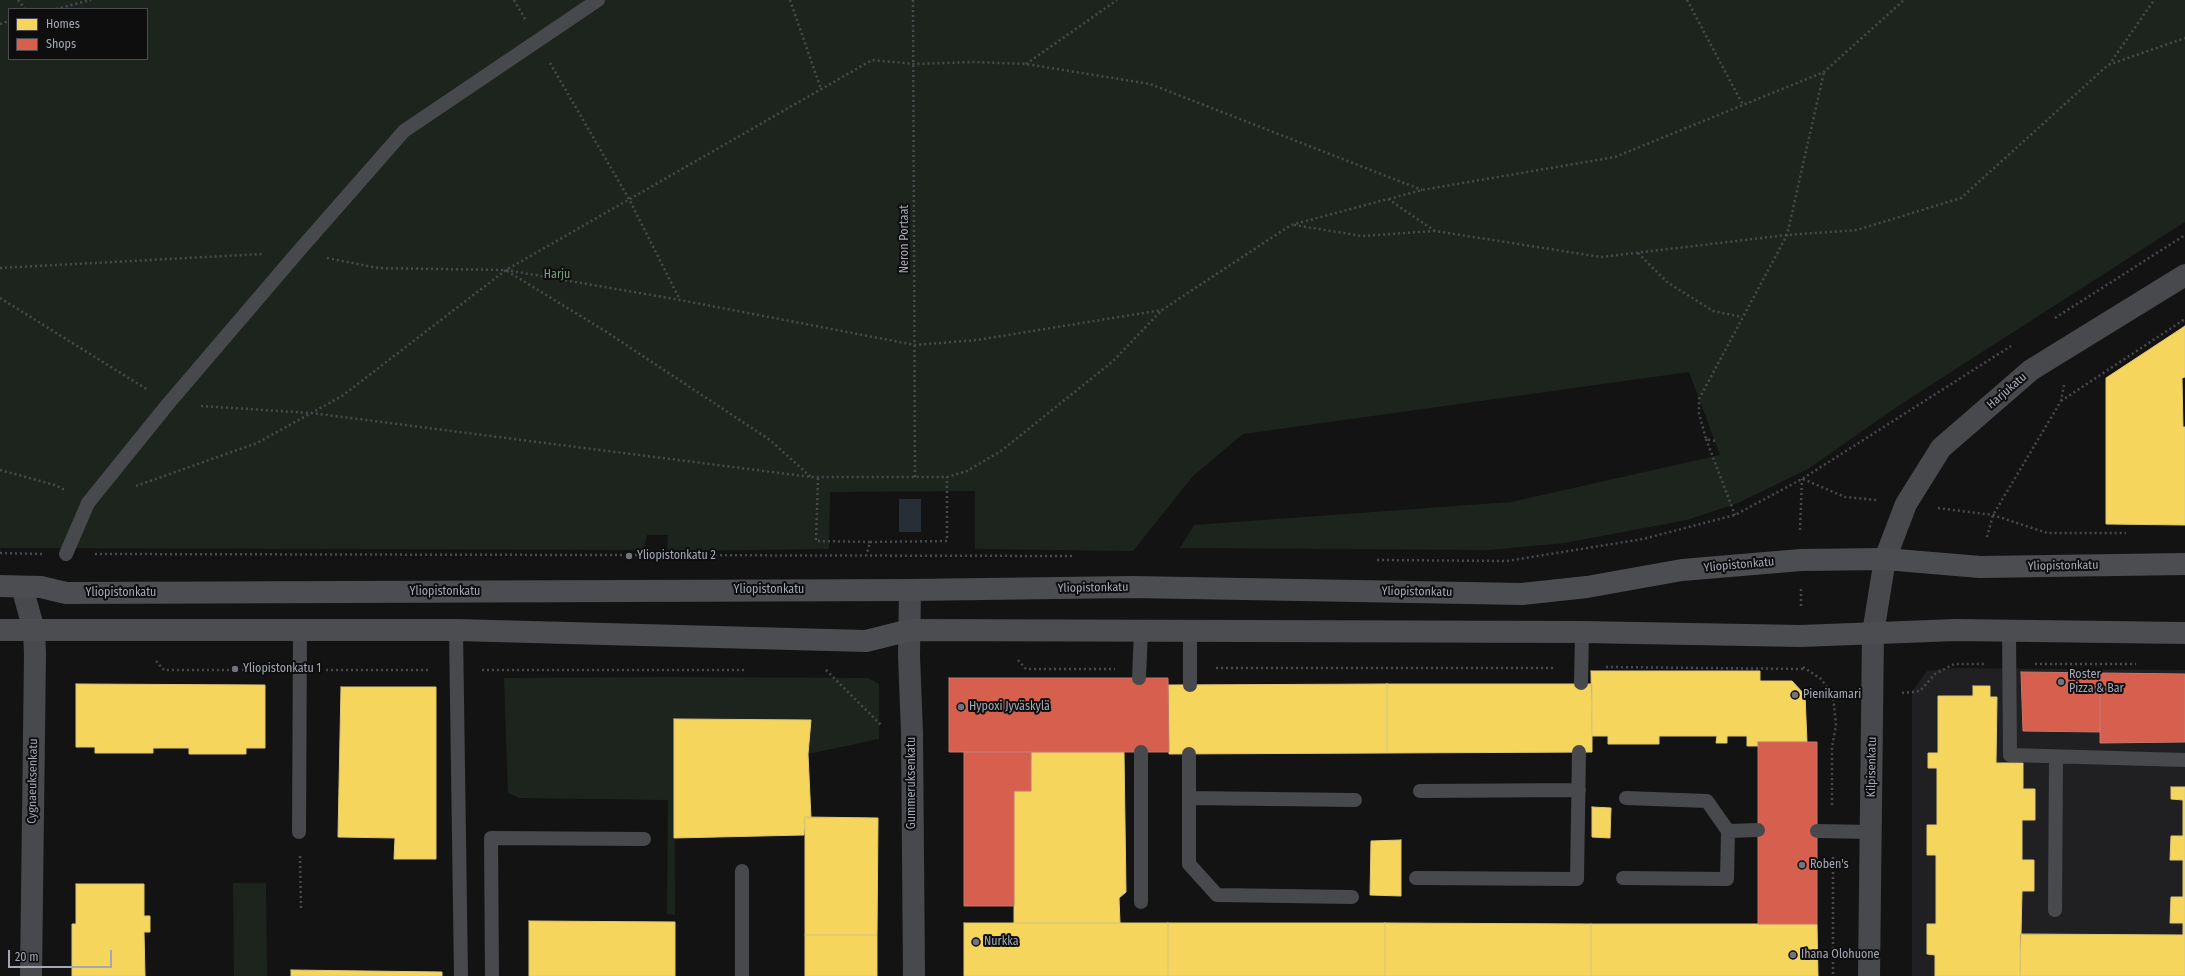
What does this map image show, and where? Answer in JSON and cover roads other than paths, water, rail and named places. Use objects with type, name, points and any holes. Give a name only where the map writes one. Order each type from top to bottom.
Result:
[{"type":"main road","name":"Yliopistonkatu","points":[[0,586],[42,587],[66,593],[910,590],[1132,587],[1522,594],[1587,587],[1682,570],[1801,560],[1885,559],[1980,567],[2185,564]]},
{"type":"main road","points":[[0,630],[456,630],[866,641],[910,630],[1582,632],[1801,636],[1873,633],[2009,631],[2185,633]]},
{"type":"street","name":"Harjukatu","points":[[1885,559],[1906,504],[1941,448],[2031,370],[2185,275]]},
{"type":"street","name":"Kilpisenkatu","points":[[1869,976],[1872,832],[1873,633],[1885,559]]},
{"type":"street","name":"Cygnaeuksenkatu","points":[[22,587],[34,630],[31,976]]},
{"type":"street","name":"Gummeruksenkatu","points":[[910,590],[914,976]]},
{"type":"lane","points":[[66,554],[88,503],[168,404],[404,131],[598,0]]},
{"type":"lane","points":[[299,832],[300,630]]},
{"type":"lane","points":[[456,630],[461,976]]},
{"type":"lane","points":[[1139,673],[1141,631]]},
{"type":"lane","points":[[2009,631],[2010,755],[2185,760]]},
{"type":"lane","points":[[1190,632],[1190,685]]},
{"type":"lane","points":[[1581,684],[1582,632]]},
{"type":"lane","points":[[1141,752],[1141,902]]},
{"type":"lane","points":[[1416,878],[1577,879],[1579,752]]},
{"type":"lane","points":[[1189,754],[1189,864],[1217,895],[1352,897]]},
{"type":"lane","points":[[2055,910],[2056,757]]},
{"type":"lane","points":[[1420,791],[1579,790]]},
{"type":"lane","points":[[1189,798],[1356,800]]},
{"type":"lane","points":[[1623,878],[1728,879],[1728,831],[1707,801],[1626,798]]},
{"type":"lane","points":[[1728,831],[1758,830]]},
{"type":"lane","points":[[1817,831],[1872,832]]},
{"type":"lane","points":[[492,976],[491,838],[644,839]]},
{"type":"lane","points":[[742,871],[742,976]]},
{"type":"place","name":"Yliopistonkatu 2","points":[[629,556]]},
{"type":"place","name":"Yliopistonkatu 1","points":[[235,669]]},
{"type":"place","name":"Roster Pizza & Bar","points":[[2061,682]]},
{"type":"place","name":"Pienikamari","points":[[1795,695]]},
{"type":"place","name":"Hypoxi Jyväskylä","points":[[961,707]]},
{"type":"place","name":"Roben's","points":[[1802,865]]},
{"type":"place","name":"Nurkka","points":[[976,942]]},
{"type":"place","name":"Ihana Olohuone","points":[[1793,955]]},
{"type":"park label","name":"Harju","points":[[557,275]]}]
